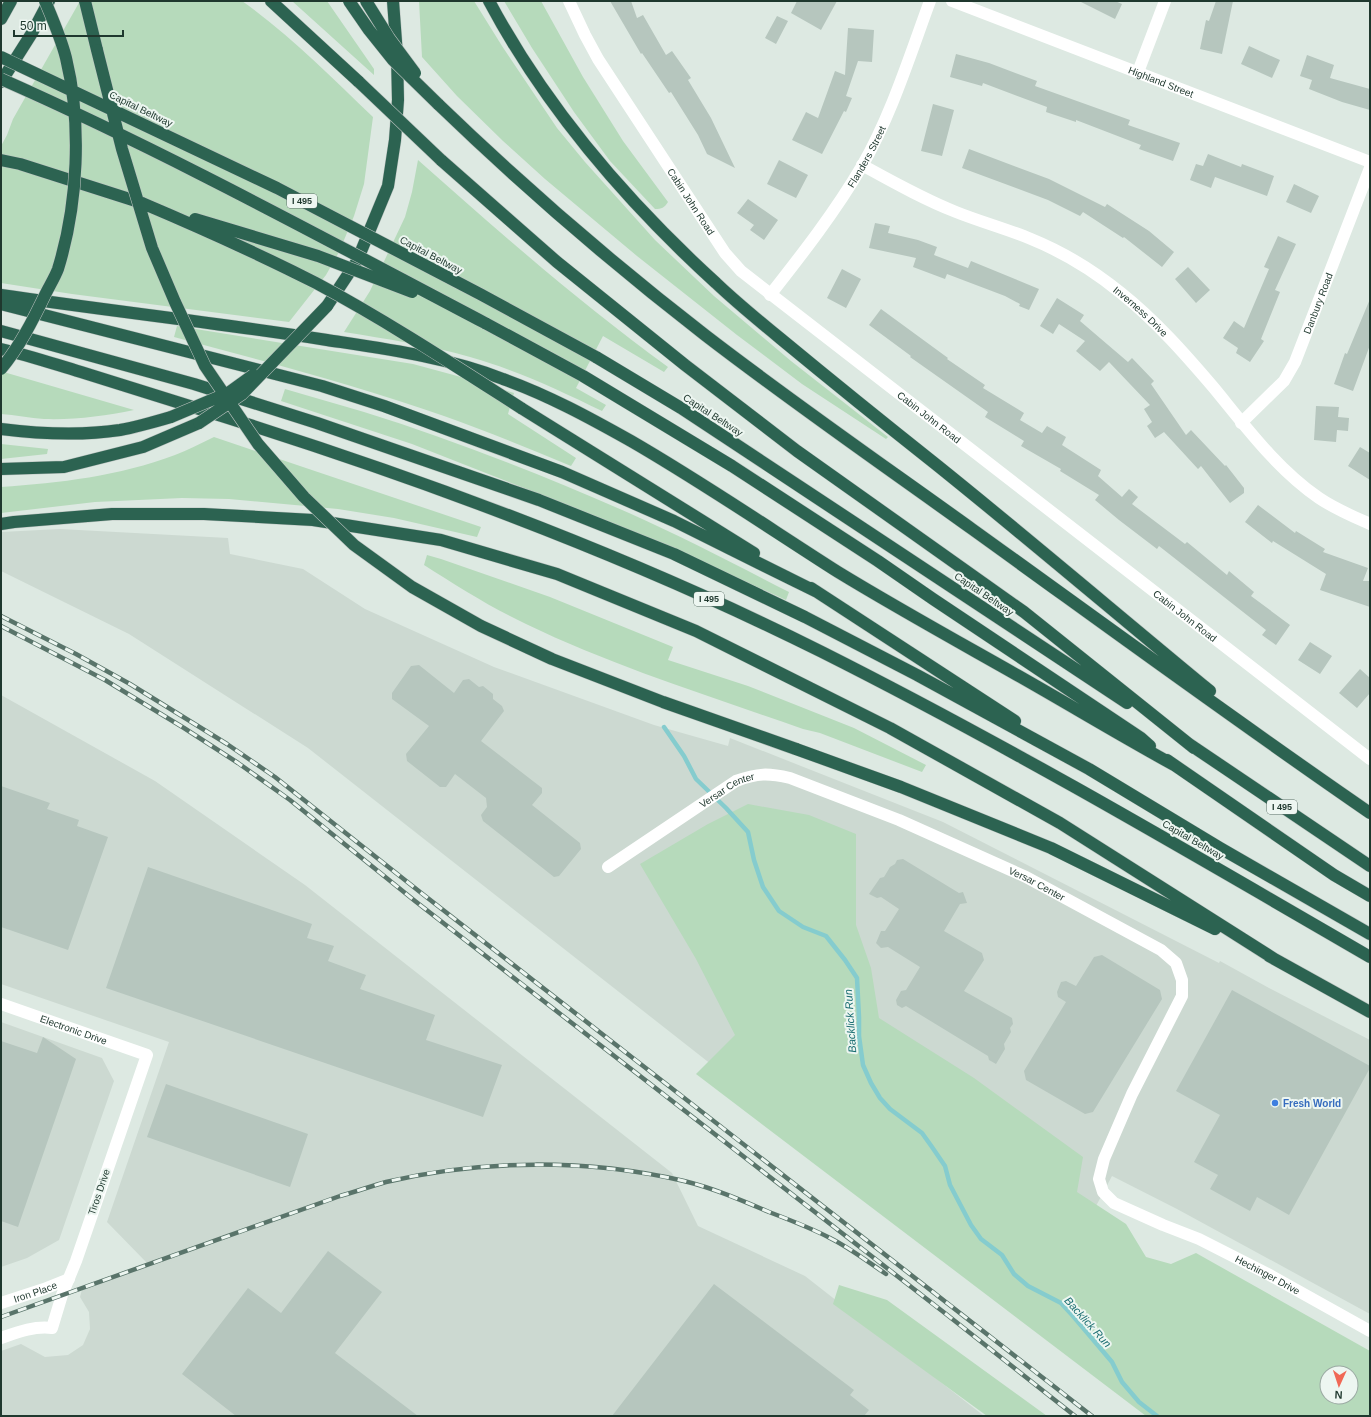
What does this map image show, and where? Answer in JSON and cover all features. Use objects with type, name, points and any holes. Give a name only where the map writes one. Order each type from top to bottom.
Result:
[{"type":"highway","points":[[1,19],[11,1]]},
{"type":"highway","points":[[1,369],[32,323],[58,270],[72,211],[76,158],[74,104],[66,59],[58,31],[45,1]]},
{"type":"highway","points":[[1,82],[32,33],[49,1]]},
{"type":"highway","points":[[85,1],[122,149],[152,248],[205,366],[258,444],[304,497],[354,545],[412,587],[481,626],[567,664],[663,702],[796,748],[909,790],[1051,848],[1276,960],[1370,1012]]},
{"type":"highway","points":[[271,1],[441,160],[556,262],[691,370],[797,451],[1024,612],[1194,748]]},
{"type":"highway","points":[[349,1],[369,30],[393,60],[502,165],[562,219],[706,336],[838,434],[1296,762],[1370,813]]},
{"type":"highway","points":[[366,1],[389,38],[438,104]]},
{"type":"highway","points":[[1,469],[64,466],[142,447],[199,423],[242,394],[327,306],[357,261],[388,186],[395,140],[398,100],[397,55],[393,1]]},
{"type":"highway","points":[[489,1],[536,79],[573,129],[643,211],[715,283],[802,357],[951,477],[1296,762]]},
{"type":"highway","name":"Capital Beltway","points":[[1,57],[277,188],[480,294],[596,358],[681,408],[1370,866]]},
{"type":"highway","points":[[1,79],[205,176],[583,376],[738,470],[871,556],[940,604],[1141,738],[1174,765],[1334,875],[1370,896]]},
{"type":"highway","points":[[1,160],[20,164],[142,203],[318,256],[485,323]]},
{"type":"highway","points":[[142,203],[247,249],[316,284],[439,355],[521,408],[817,592],[1089,770]]},
{"type":"highway","points":[[1,295],[262,330],[374,348],[431,358],[501,377],[568,407],[679,469],[766,526],[888,602],[1174,765]]},
{"type":"highway","points":[[1,304],[322,386],[384,406],[562,472],[674,520],[817,592]]},
{"type":"highway","points":[[1,331],[194,384],[317,423],[539,500],[674,554],[805,617],[917,675],[1089,770],[1220,848],[1370,934]]},
{"type":"highway","name":"Capital Beltway","points":[[1,349],[264,428],[361,461],[468,499],[645,570],[819,651],[952,719],[1139,822],[1370,957]]},
{"type":"highway","points":[[1,429],[57,434],[93,433],[122,430],[171,417],[228,393],[286,350]]},
{"type":"highway","points":[[1,524],[112,514],[204,514],[313,520],[441,540],[557,574],[696,630],[890,728],[1060,823],[1276,960]]},
{"type":"street","name":"Cabin John Road","points":[[569,1],[598,59],[725,253],[741,272],[1370,759]]},
{"type":"street","name":"Flanders Street","points":[[770,295],[819,232],[862,165],[888,112],[930,1]]},
{"type":"street","name":"Highland Street","points":[[952,1],[1370,162]]},
{"type":"street","points":[[1138,72],[1165,1]]},
{"type":"street","name":"Inverness Drive","points":[[862,165],[920,196],[956,212],[1031,239],[1059,252],[1086,268],[1120,292],[1149,316],[1177,346],[1273,458],[1294,478],[1319,498],[1344,513],[1370,524]]},
{"type":"street","name":"Danbury Road","points":[[1241,422],[1284,381],[1295,362],[1370,168]]},
{"type":"street","name":"Versar Center","points":[[608,867],[736,781],[752,775],[772,774],[790,778],[899,820],[1026,877],[1161,950],[1176,963],[1182,980],[1182,996],[1132,1094],[1104,1159],[1099,1179],[1103,1192],[1114,1202],[1163,1225]]},
{"type":"street","name":"Electronic Drive","points":[[1,1004],[147,1055]]},
{"type":"street","name":"Tiros Drive","points":[[1,1338],[40,1327],[52,1328],[62,1295],[69,1279],[147,1055]]},
{"type":"street","name":"Hechinger Drive","points":[[1163,1225],[1199,1239],[1266,1273],[1370,1331]]},
{"type":"street","name":"Iron Place","points":[[1,1303],[44,1290],[69,1279]]},
{"type":"shaded area","points":[[60,529],[228,538],[230,554],[303,569],[365,609],[494,667],[654,725],[728,746],[730,738],[943,822],[1219,963],[1220,961],[1370,1040],[1370,1314],[1177,1209],[1112,1176],[1033,1324],[962,1261],[308,748],[129,634],[1,571],[1,532]]},
{"type":"shaded area","points":[[1,695],[155,781],[305,885],[672,1173],[698,1226],[805,1276],[984,1416],[1,1416],[1,1351],[21,1344],[45,1357],[68,1355],[83,1345],[90,1329],[89,1312],[80,1297],[83,1286],[147,1263],[107,1222],[169,1042],[1,984]]},
{"type":"shaded area","points":[[1,1022],[102,1058],[114,1081],[59,1240],[27,1258],[1,1267]]},
{"type":"green space","points":[[80,1],[242,1],[293,42],[373,117],[364,184],[354,216],[339,252],[326,275],[289,322],[72,294],[1,283],[1,146],[13,119]]},
{"type":"green space","points":[[292,1],[327,1],[374,69],[374,75]]},
{"type":"green space","points":[[419,1],[474,1],[557,128],[585,162],[655,240],[714,296],[791,361],[888,437],[886,439],[802,384],[737,335],[637,256],[545,179],[503,141],[457,96],[422,57]]},
{"type":"green space","points":[[504,1],[541,1],[583,77],[623,141],[668,202],[664,207],[655,209],[610,161],[574,112],[532,48]]},
{"type":"green space","points":[[418,160],[509,240],[603,318],[668,367],[664,372],[603,336],[576,388],[606,405],[602,411],[537,381],[487,362],[423,346],[344,332],[370,291],[405,217],[412,192]]},
{"type":"green space","points":[[177,326],[413,364],[514,393],[508,414],[576,458],[571,466],[476,428],[411,405],[309,374],[174,337]]},
{"type":"green space","points":[[1,372],[134,410],[101,416],[67,419],[44,419],[1,414]]},
{"type":"green space","points":[[285,389],[364,412],[431,434],[531,472],[596,499],[709,551],[789,592],[786,600],[683,553],[593,515],[412,444],[281,401]]},
{"type":"green space","points":[[214,437],[481,527],[477,537],[394,518],[338,509],[229,499],[182,498],[95,502],[1,513],[1,487],[67,481],[111,473],[175,455]]},
{"type":"green space","points":[[1,444],[48,449],[47,454],[1,459]]},
{"type":"green space","points":[[427,555],[550,597],[673,647],[668,660],[748,686],[854,728],[926,765],[922,772],[820,733],[803,729],[698,693],[560,640],[500,611],[424,565]]},
{"type":"green space","points":[[748,804],[809,815],[856,834],[856,925],[871,968],[879,1018],[974,1078],[1083,1157],[1077,1192],[1126,1224],[1146,1257],[1171,1264],[1196,1253],[1370,1351],[1370,1416],[1146,1416],[696,1074],[735,1035],[696,959],[640,864],[708,824]]},
{"type":"green space","points":[[839,1285],[887,1300],[1047,1416],[987,1416],[833,1304]]},
{"type":"building","points":[[610,1],[631,1],[637,18],[643,15],[666,55],[672,51],[691,78],[688,80],[711,118],[735,168],[707,154],[698,135],[671,92],[669,93],[642,53],[641,54]]},
{"type":"building","points":[[797,1],[837,1],[821,30],[791,13]]},
{"type":"building","points":[[1079,1],[1115,1],[1122,4],[1115,19]]},
{"type":"building","points":[[1216,1],[1233,1],[1222,54],[1200,49],[1206,20],[1209,21]]},
{"type":"building","points":[[777,16],[788,21],[776,44],[765,38]]},
{"type":"building","points":[[848,28],[874,30],[872,62],[858,61],[846,96],[852,98],[846,112],[844,111],[822,154],[792,140],[806,112],[818,118],[835,71],[845,75]]},
{"type":"building","points":[[1249,46],[1280,60],[1272,78],[1241,64]]},
{"type":"building","points":[[956,54],[989,63],[1037,81],[1035,86],[1130,120],[1128,125],[1180,143],[1173,161],[1139,149],[1141,145],[1076,120],[1076,122],[1046,112],[1047,107],[983,83],[982,86],[950,77]]},
{"type":"building","points":[[1307,55],[1334,65],[1330,78],[1370,89],[1370,110],[1342,102],[1309,89],[1312,80],[1300,76]]},
{"type":"building","points":[[933,104],[954,110],[942,156],[921,151]]},
{"type":"building","points":[[969,149],[1049,179],[1105,207],[1107,204],[1149,231],[1174,252],[1162,267],[1124,237],[1123,238],[1083,212],[1080,216],[1048,200],[962,168]]},
{"type":"building","points":[[1208,154],[1241,167],[1242,164],[1274,176],[1267,196],[1215,177],[1211,188],[1190,180],[1196,164],[1203,166]]},
{"type":"building","points":[[779,160],[808,175],[796,198],[767,184]]},
{"type":"building","points":[[1294,184],[1319,196],[1311,213],[1286,202]]},
{"type":"building","points":[[748,199],[778,220],[764,240],[750,230],[754,225],[737,213]]},
{"type":"building","points":[[875,223],[890,226],[888,233],[918,240],[937,247],[934,255],[968,268],[971,261],[1039,289],[1029,310],[1019,306],[1020,304],[1005,296],[947,274],[945,279],[913,267],[916,258],[869,248]]},
{"type":"building","points":[[1278,236],[1296,244],[1275,290],[1280,292],[1261,339],[1264,341],[1250,362],[1236,353],[1238,348],[1223,338],[1234,321],[1244,328],[1269,269],[1264,267]]},
{"type":"building","points":[[1188,267],[1210,290],[1196,303],[1175,279]]},
{"type":"building","points":[[842,269],[861,279],[846,308],[827,298]]},
{"type":"building","points":[[1057,298],[1084,315],[1080,321],[1128,362],[1132,358],[1154,381],[1151,384],[1186,435],[1191,430],[1225,466],[1226,465],[1244,488],[1244,493],[1230,503],[1201,466],[1198,469],[1164,432],[1155,438],[1147,426],[1152,422],[1144,409],[1150,405],[1109,362],[1100,371],[1076,351],[1085,341],[1059,324],[1053,334],[1040,326]]},
{"type":"building","points":[[1370,299],[1370,345],[1353,391],[1334,384],[1345,353],[1347,354]]},
{"type":"building","points":[[881,309],[948,358],[947,359],[985,385],[983,388],[1024,413],[1020,420],[1042,433],[1047,426],[1066,437],[1062,445],[1101,470],[1098,476],[1122,497],[1129,489],[1138,497],[1132,504],[1185,544],[1187,542],[1227,575],[1229,571],[1254,592],[1251,596],[1290,625],[1276,645],[1262,635],[1266,630],[1159,546],[1157,549],[1095,500],[1099,495],[1060,471],[1061,469],[1021,446],[1024,441],[985,417],[988,412],[910,357],[911,356],[869,325]]},
{"type":"building","points":[[1316,406],[1339,407],[1338,417],[1349,418],[1348,431],[1337,430],[1336,442],[1314,440]]},
{"type":"building","points":[[1360,447],[1370,453],[1370,480],[1348,466]]},
{"type":"building","points":[[1258,505],[1295,533],[1296,531],[1325,549],[1323,552],[1368,568],[1363,581],[1370,581],[1370,607],[1320,590],[1326,574],[1273,541],[1272,543],[1245,522]]},
{"type":"building","points":[[1310,642],[1332,656],[1320,674],[1298,660]]},
{"type":"building","points":[[419,665],[454,693],[463,680],[469,679],[479,687],[483,686],[493,694],[493,699],[502,706],[504,711],[481,741],[542,788],[542,793],[532,805],[580,843],[581,849],[559,876],[554,877],[483,821],[481,815],[487,807],[486,798],[455,774],[446,787],[440,787],[407,761],[406,754],[429,726],[392,699],[392,693],[411,666]]},
{"type":"building","points":[[1360,669],[1370,678],[1370,693],[1357,708],[1339,693]]},
{"type":"building","points":[[1,786],[50,803],[47,809],[79,820],[77,826],[108,837],[68,950],[1,927]]},
{"type":"building","points":[[903,859],[959,893],[963,892],[967,903],[960,904],[944,931],[982,953],[984,960],[964,991],[1012,1018],[1013,1024],[1010,1028],[1011,1032],[1004,1044],[1005,1049],[996,1064],[989,1060],[988,1056],[906,1006],[902,1008],[897,1005],[896,1000],[901,991],[906,990],[920,967],[888,947],[881,948],[876,943],[881,931],[885,931],[899,909],[881,897],[877,898],[869,894],[880,878],[884,877],[890,867],[895,864],[897,860]]},
{"type":"building","points":[[148,867],[312,924],[307,938],[334,946],[328,961],[366,975],[360,989],[435,1015],[426,1040],[502,1065],[483,1117],[106,988]]},
{"type":"building","points":[[1102,955],[1160,990],[1162,999],[1093,1112],[1085,1114],[1026,1080],[1024,1071],[1066,1002],[1058,997],[1057,992],[1061,982],[1066,981],[1076,986],[1094,957]]},
{"type":"building","name":"Fresh World","points":[[1232,990],[1370,1066],[1289,1215],[1257,1197],[1250,1211],[1210,1189],[1218,1175],[1194,1162],[1220,1115],[1176,1091]]},
{"type":"building","points":[[43,1037],[76,1059],[18,1227],[1,1221],[1,1041],[37,1053]]},
{"type":"building","points":[[166,1084],[308,1134],[290,1187],[147,1137]]},
{"type":"building","points":[[328,1251],[382,1292],[335,1353],[418,1416],[236,1416],[182,1374],[248,1288],[281,1313]]},
{"type":"building","points":[[714,1284],[854,1390],[850,1395],[869,1410],[864,1416],[612,1416]]},
{"type":"waterway","name":"Backlick Run","points":[[664,727],[684,756],[696,779],[748,832],[754,860],[763,887],[779,911],[803,927],[826,936],[857,978],[859,1036],[863,1065],[880,1098],[890,1109],[922,1133],[945,1166],[950,1185],[971,1225],[981,1239],[1002,1255],[1014,1274],[1028,1286],[1061,1303],[1112,1362],[1122,1382],[1139,1402],[1157,1416]]},
{"type":"railway","points":[[1,616],[76,654],[130,684],[227,744],[275,777],[420,892],[1092,1416]]},
{"type":"railway","points":[[1,626],[105,680],[238,763],[290,800],[415,901],[1075,1416]]},
{"type":"railway","points":[[1,1317],[340,1196],[375,1185],[422,1174],[497,1166],[573,1166],[610,1169],[648,1174],[706,1187],[800,1224],[830,1238],[845,1246],[886,1274]]},
{"type":"place","name":"Fresh World","points":[[1275,1103]]}]
